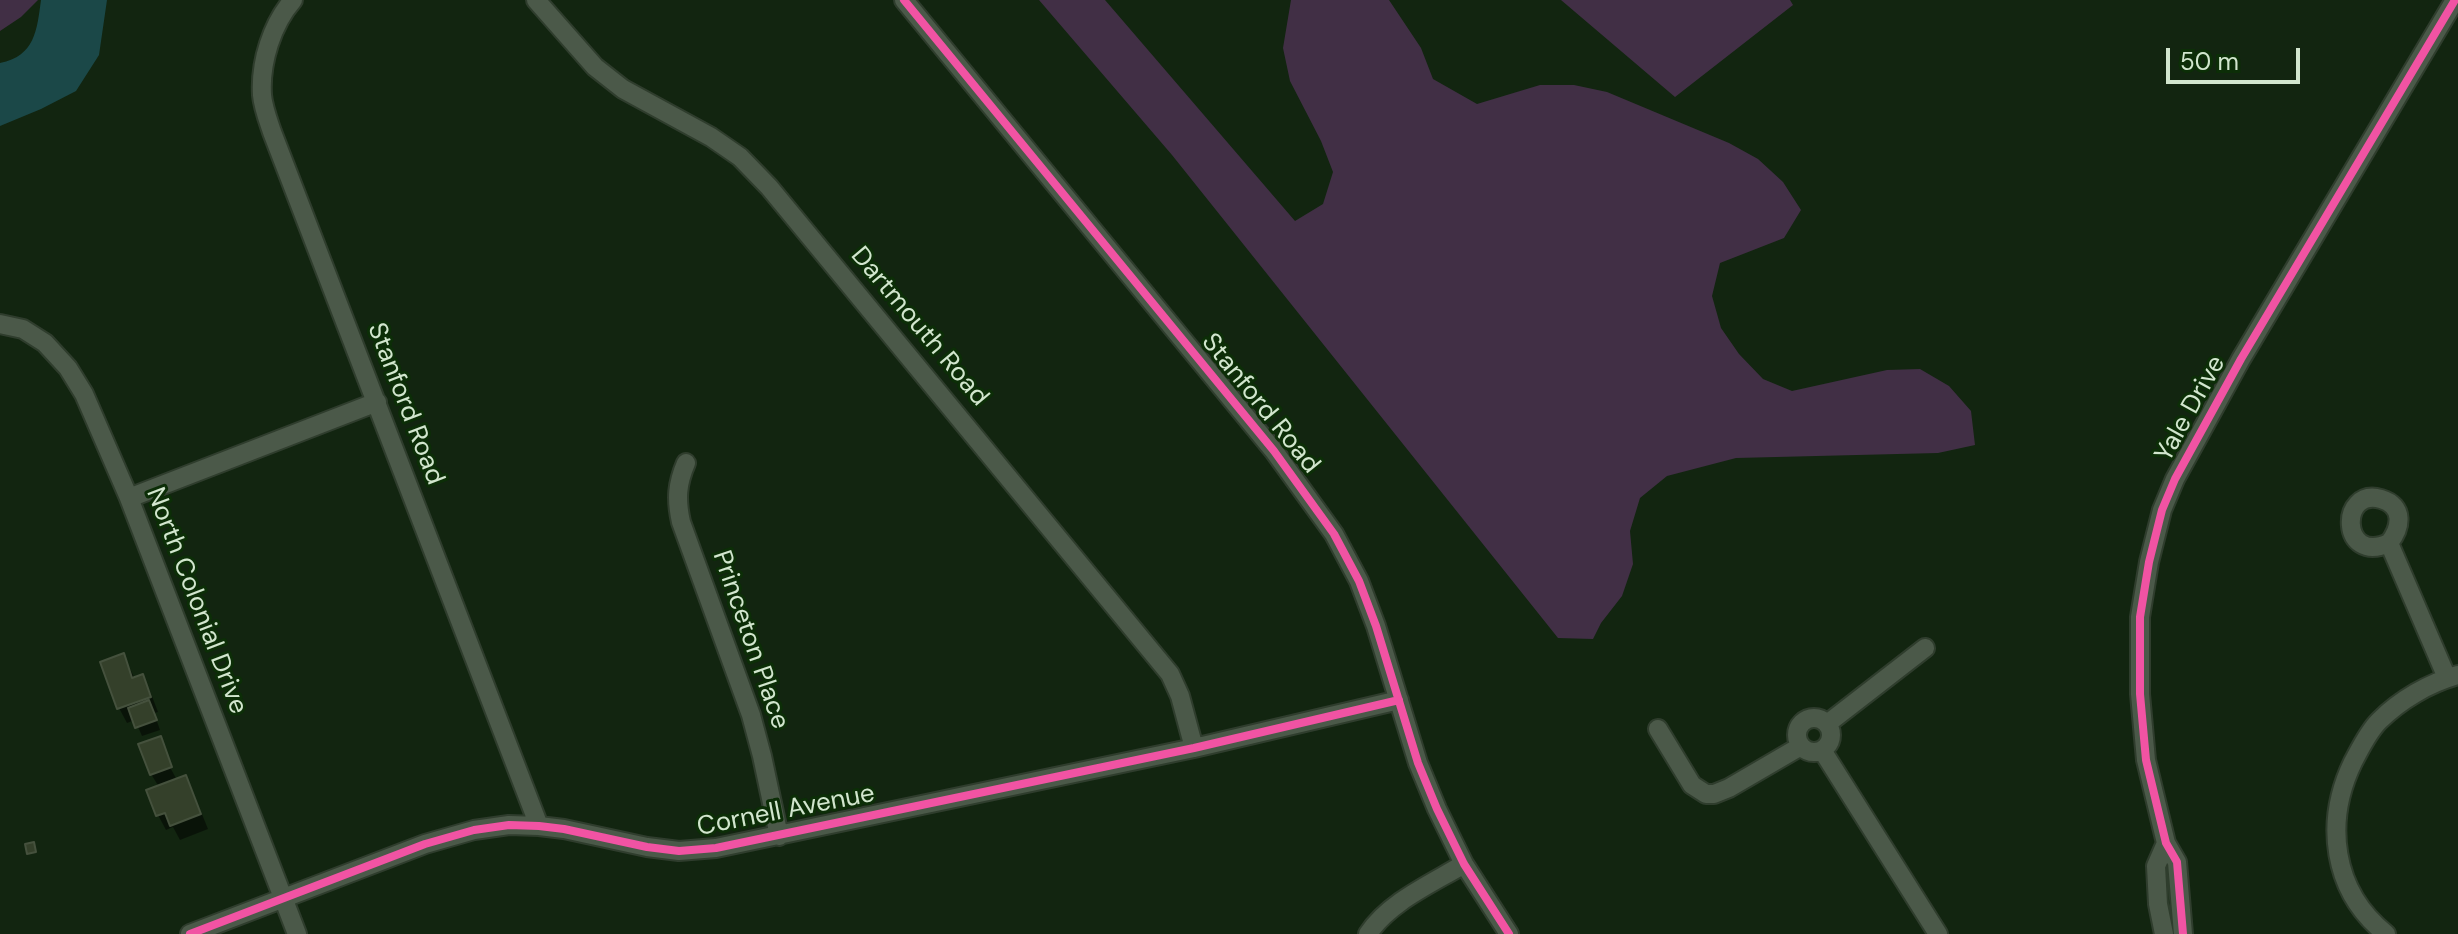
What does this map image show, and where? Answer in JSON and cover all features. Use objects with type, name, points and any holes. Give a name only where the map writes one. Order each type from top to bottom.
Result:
[{"type":"street","name":"Stanford Road","points":[[293,0],[285,9],[271,39],[263,69],[262,97],[272,132],[539,826]]},
{"type":"street","name":"Dartmouth Road","points":[[536,0],[585,56],[614,82],[711,137],[740,157],[769,187],[1170,674],[1180,696],[1194,748]]},
{"type":"street","name":"Stanford Road","points":[[904,0],[1274,451],[1334,534],[1359,581],[1376,626],[1418,763],[1464,864],[1509,934]]},
{"type":"street","name":"Yale Drive","points":[[2183,934],[2177,862],[2166,843],[2146,760],[2140,694],[2140,617],[2162,510],[2175,479],[2241,359],[2455,0]]},
{"type":"street","name":"North Colonial Drive","points":[[0,324],[23,329],[45,343],[68,368],[84,394],[129,498],[297,934]]},
{"type":"street","points":[[129,498],[377,402]]},
{"type":"street","name":"Princeton Place","points":[[686,463],[678,481],[677,503],[681,522],[751,715],[779,836]]},
{"type":"street","points":[[2386,934],[2360,908],[2347,885],[2336,845],[2336,815],[2344,780],[2377,722],[2411,696],[2453,676],[2389,543]]},
{"type":"street","points":[[1827,724],[1925,648]]},
{"type":"street","name":"Cornell Avenue","points":[[190,934],[425,844],[474,830],[509,825],[539,826],[679,851],[716,848],[1194,748],[1399,700]]},
{"type":"street","points":[[1815,718],[1827,724],[1832,731],[1830,743],[1822,750],[1811,752],[1801,746],[1797,736],[1804,721],[1815,718]]},
{"type":"street","points":[[1658,729],[1692,785],[1706,794],[1729,788],[1801,746]]},
{"type":"street","points":[[1822,750],[1938,934]]},
{"type":"street","name":"Yale Drive","points":[[2164,934],[2158,904],[2156,866],[2166,843]]},
{"type":"street","points":[[1368,934],[1376,922],[1398,904],[1464,864]]},
{"type":"shaded area","points":[[0,0],[38,0],[21,17],[0,31]]},
{"type":"shaded area","points":[[1039,0],[1105,0],[1295,221],[1323,204],[1333,172],[1290,81],[1283,48],[1291,0],[1389,0],[1421,48],[1433,79],[1477,104],[1540,85],[1574,85],[1607,92],[1729,143],[1758,159],[1783,182],[1801,210],[1784,238],[1720,263],[1712,296],[1721,328],[1739,354],[1763,379],[1792,391],[1887,370],[1920,369],[1949,386],[1971,411],[1975,445],[1938,453],[1736,458],[1667,476],[1640,498],[1630,531],[1633,564],[1622,596],[1593,639],[1558,638],[1172,155]]},
{"type":"shaded area","points":[[1561,0],[1790,0],[1793,5],[1675,97]]},
{"type":"water","points":[[41,0],[107,0],[99,55],[76,91],[0,126],[0,63],[12,60],[27,48],[38,22]]},
{"type":"building","points":[[124,653],[132,678],[143,674],[151,697],[117,709],[100,662]]},
{"type":"building","points":[[149,700],[157,720],[135,728],[128,708]]},
{"type":"building","points":[[161,736],[172,767],[150,775],[138,744]]},
{"type":"building","points":[[186,775],[201,814],[170,826],[165,813],[156,816],[146,790]]},
{"type":"building","points":[[34,842],[36,852],[27,854],[25,844]]},
{"type":"cycle path","points":[[904,0],[1274,451],[1334,534],[1359,581],[1376,626],[1418,763],[1437,809],[1464,864],[1509,934]]},
{"type":"cycle path","points":[[2183,934],[2177,862],[2166,843],[2146,760],[2140,694],[2140,617],[2162,510],[2175,479],[2241,359],[2455,0]]},
{"type":"cycle path","points":[[190,934],[425,844],[474,830],[509,825],[539,826],[679,851],[716,848],[1194,748],[1399,700]]}]
